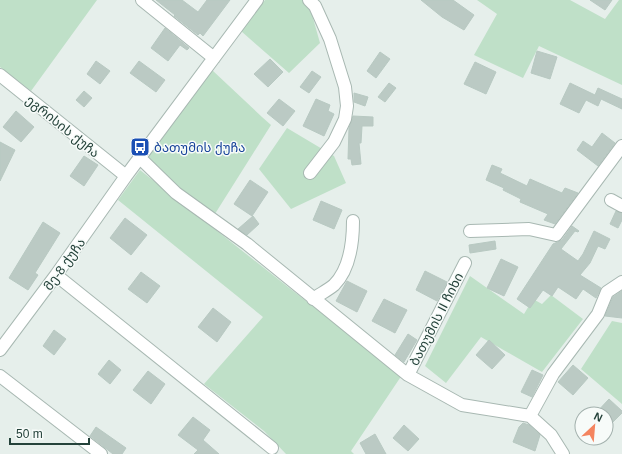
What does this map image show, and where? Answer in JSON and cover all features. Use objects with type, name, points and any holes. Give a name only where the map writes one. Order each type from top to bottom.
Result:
[{"type":"street","points":[[142,0],[214,58]]},
{"type":"street","points":[[309,0],[315,6],[330,39],[345,87],[347,106],[345,119],[334,142],[310,173]]},
{"type":"street","name":"მე-8 ქუჩა","points":[[0,350],[255,1]]},
{"type":"street","name":"ეგრისის ქუჩა","points":[[0,75],[126,176]]},
{"type":"street","points":[[470,231],[529,229],[556,235],[622,146]]},
{"type":"street","points":[[140,158],[176,193],[246,244],[408,375],[462,405],[530,416],[551,435],[563,454]]},
{"type":"street","points":[[610,200],[622,206]]},
{"type":"street","points":[[313,299],[334,285],[343,271],[353,237],[353,221]]},
{"type":"street","name":"ბათუმის II ჩიხი","points":[[408,375],[465,263]]},
{"type":"street","points":[[56,275],[272,448]]},
{"type":"street","points":[[530,416],[553,374],[598,314],[607,292],[622,282]]},
{"type":"street","points":[[0,376],[101,454]]},
{"type":"green space","points":[[0,0],[97,0],[31,91],[0,67]]},
{"type":"green space","points":[[265,0],[305,0],[309,4],[320,43],[289,73],[241,31]]},
{"type":"green space","points":[[477,0],[570,0],[605,19],[619,0],[622,0],[622,85],[539,46],[523,78],[474,55],[497,14]]},
{"type":"green space","points":[[212,70],[271,125],[213,217],[146,159]]},
{"type":"green space","points":[[287,128],[334,156],[346,183],[291,209],[259,169]]},
{"type":"green space","points":[[140,170],[402,375],[351,451],[354,454],[286,454],[264,431],[204,384],[263,317],[118,200]]},
{"type":"green space","points":[[470,276],[524,314],[533,299],[542,304],[551,295],[583,319],[542,372],[481,337],[446,383],[425,366]]},
{"type":"green space","points":[[612,321],[622,323],[622,404],[581,369]]},
{"type":"building","points":[[156,0],[182,0],[198,12],[207,0],[230,0],[203,36],[200,33],[198,35]]},
{"type":"building","points":[[421,0],[453,0],[474,15],[464,30],[442,17]]},
{"type":"building","points":[[590,0],[612,0],[605,10]]},
{"type":"building","points":[[165,28],[189,48],[187,50],[180,45],[168,61],[151,48]]},
{"type":"building","points":[[537,51],[557,57],[550,79],[531,73]]},
{"type":"building","points":[[380,52],[390,59],[376,78],[367,71]]},
{"type":"building","points":[[270,59],[283,72],[268,87],[254,74]]},
{"type":"building","points":[[96,61],[110,71],[100,84],[87,74]]},
{"type":"building","points":[[139,61],[165,80],[156,92],[130,73]]},
{"type":"building","points":[[475,62],[496,72],[486,94],[464,84]]},
{"type":"building","points":[[312,71],[321,77],[309,93],[300,87]]},
{"type":"building","points":[[389,83],[396,88],[385,102],[378,97]]},
{"type":"building","points":[[570,83],[595,95],[598,88],[622,99],[622,109],[601,99],[598,106],[586,100],[579,113],[560,104]]},
{"type":"building","points":[[84,91],[92,98],[84,107],[76,100]]},
{"type":"building","points":[[354,93],[368,97],[365,106],[354,102]]},
{"type":"building","points":[[279,99],[295,111],[283,126],[267,113]]},
{"type":"building","points":[[316,99],[330,105],[328,111],[334,114],[324,136],[303,126]]},
{"type":"building","points":[[16,111],[34,127],[21,142],[3,127]]},
{"type":"building","points":[[353,116],[373,117],[373,126],[362,126],[361,143],[359,143],[361,164],[352,165],[351,159],[348,159],[349,128]]},
{"type":"building","points":[[602,133],[615,143],[598,166],[577,150],[583,141],[592,147]]},
{"type":"building","points":[[0,142],[15,150],[0,181]]},
{"type":"building","points":[[84,156],[98,165],[84,186],[70,176]]},
{"type":"building","points":[[492,165],[502,169],[500,173],[527,186],[530,179],[562,193],[565,188],[578,193],[555,224],[544,220],[548,214],[520,202],[521,199],[503,190],[504,188],[486,180]]},
{"type":"building","points":[[250,180],[268,192],[252,216],[234,204]]},
{"type":"building","points":[[321,201],[342,210],[334,229],[313,220]]},
{"type":"building","points":[[616,211],[622,213],[622,220],[618,228],[610,224]]},
{"type":"building","points":[[253,216],[259,224],[247,235],[238,229]]},
{"type":"building","points":[[125,218],[147,235],[131,255],[110,238]]},
{"type":"building","points":[[43,222],[60,233],[35,273],[38,275],[28,290],[9,278]]},
{"type":"building","points":[[572,226],[579,231],[575,231],[561,249],[578,261],[594,231],[610,239],[605,249],[598,246],[590,263],[580,275],[601,288],[596,298],[583,289],[576,299],[558,287],[552,296],[543,290],[530,308],[517,299],[553,244],[562,240]]},
{"type":"building","points":[[495,241],[496,249],[470,253],[469,245]]},
{"type":"building","points":[[501,259],[518,267],[504,296],[487,288]]},
{"type":"building","points":[[425,271],[447,282],[437,301],[416,290]]},
{"type":"building","points":[[141,272],[160,286],[147,303],[128,289]]},
{"type":"building","points":[[347,281],[367,291],[357,312],[336,301]]},
{"type":"building","points":[[622,291],[622,318],[605,316],[613,297]]},
{"type":"building","points":[[384,299],[407,310],[395,333],[372,321]]},
{"type":"building","points":[[213,308],[231,322],[217,342],[198,327]]},
{"type":"building","points":[[54,330],[66,339],[54,355],[43,346]]},
{"type":"building","points":[[408,334],[417,340],[404,362],[395,355]]},
{"type":"building","points":[[489,340],[505,355],[492,369],[476,355]]},
{"type":"building","points":[[109,360],[121,370],[110,384],[98,374]]},
{"type":"building","points":[[573,365],[588,378],[573,395],[558,382]]},
{"type":"building","points":[[532,370],[543,375],[532,397],[521,392]]},
{"type":"building","points":[[148,371],[165,384],[151,404],[133,390]]},
{"type":"building","points":[[609,399],[622,411],[622,413],[614,421],[614,406],[602,406]]},
{"type":"building","points":[[193,417],[210,430],[203,440],[219,454],[194,454],[198,450],[178,435]]},
{"type":"building","points":[[523,423],[529,425],[540,435],[535,451],[513,442],[519,427]]},
{"type":"building","points":[[404,425],[419,439],[408,451],[393,438]]},
{"type":"building","points":[[96,427],[126,448],[122,454],[113,454],[90,436]]},
{"type":"building","points":[[375,434],[386,454],[366,454],[360,443]]},
{"type":"place","name":"ბათუმის ქუჩა","points":[[140,147]]}]
